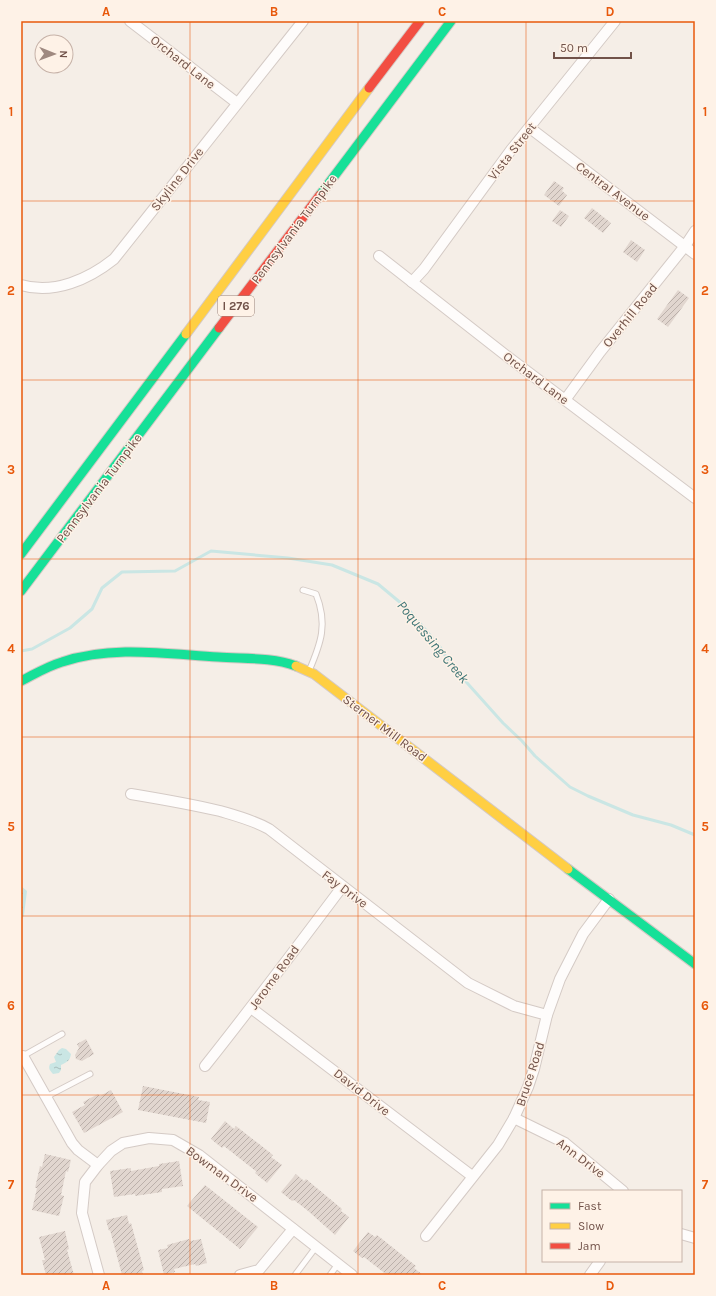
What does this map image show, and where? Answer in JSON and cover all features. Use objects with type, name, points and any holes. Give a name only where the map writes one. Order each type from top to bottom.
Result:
[{"type":"main road","name":"Pennsylvania Turnpike","points":[[21,554],[420,21]]},
{"type":"main road","name":"Pennsylvania Turnpike","points":[[21,591],[451,21]]},
{"type":"main road","name":"Sterner Mill Road","points":[[21,681],[38,671],[68,660],[110,652],[138,652],[272,660],[298,666],[314,674],[695,964]]},
{"type":"street","name":"Orchard Lane","points":[[130,21],[237,103]]},
{"type":"street","name":"Skyline Drive","points":[[21,285],[45,288],[75,282],[102,269],[114,259],[303,21]]},
{"type":"street","name":"Vista Street","points":[[412,282],[424,269],[511,150],[614,21]]},
{"type":"street","name":"Central Avenue","points":[[530,128],[695,254]]},
{"type":"street","name":"Overhill Road","points":[[565,400],[600,352],[685,246],[695,231]]},
{"type":"street","name":"Orchard Lane","points":[[378,256],[695,498]]},
{"type":"street","name":"Fay Drive","points":[[130,794],[191,804],[259,823],[468,983],[514,1006],[547,1015]]},
{"type":"street","name":"Jerome Road","points":[[205,1066],[251,1008],[342,886]]},
{"type":"street","name":"Bruce Road","points":[[426,1236],[498,1144],[514,1118],[528,1087],[534,1069],[554,993],[578,942],[609,899]]},
{"type":"street","name":"David Drive","points":[[251,1008],[472,1176]]},
{"type":"street","points":[[23,1056],[78,1150],[98,1165]]},
{"type":"street","name":"Ann Drive","points":[[514,1118],[564,1144],[622,1190]]},
{"type":"street","name":"Bowman Drive","points":[[99,1275],[82,1213],[85,1182],[111,1151],[123,1143],[150,1138],[173,1140],[199,1155],[352,1275]]},
{"type":"street","points":[[240,1275],[259,1270],[293,1229]]},
{"type":"street","points":[[682,1234],[695,1238]]},
{"type":"street","points":[[590,1275],[599,1262]]},
{"type":"lane","points":[[303,590],[316,594],[321,606],[323,619],[322,636],[309,671]]},
{"type":"lane","points":[[23,1056],[62,1034]]},
{"type":"lane","points":[[46,1097],[90,1074]]},
{"type":"lane","points":[[295,1275],[316,1247]]},
{"type":"lane","points":[[330,1275],[338,1264]]},
{"type":"water","points":[[21,886],[27,891],[24,915],[21,922]]},
{"type":"water","points":[[62,1048],[66,1049],[71,1056],[68,1061],[61,1065],[61,1070],[59,1073],[53,1074],[49,1068],[50,1064],[56,1062],[54,1057]]},
{"type":"building","points":[[554,181],[564,188],[562,191],[567,195],[559,206],[544,195]]},
{"type":"building","points":[[592,208],[611,223],[603,233],[584,218]]},
{"type":"building","points":[[560,210],[569,216],[561,227],[552,221]]},
{"type":"building","points":[[631,240],[645,250],[637,262],[623,252]]},
{"type":"building","points":[[678,290],[689,298],[668,327],[657,319]]},
{"type":"building","points":[[86,1039],[94,1054],[82,1061],[76,1059],[75,1055],[79,1048],[77,1044]]},
{"type":"building","points":[[143,1086],[199,1097],[198,1100],[210,1102],[206,1123],[138,1110]]},
{"type":"building","points":[[111,1090],[123,1112],[84,1133],[72,1112],[85,1105],[83,1102],[98,1094],[100,1096]]},
{"type":"building","points":[[225,1121],[234,1129],[236,1126],[273,1155],[271,1157],[282,1165],[267,1183],[255,1173],[257,1172],[224,1146],[222,1148],[211,1139]]},
{"type":"building","points":[[45,1154],[71,1160],[68,1172],[66,1171],[61,1195],[64,1196],[59,1216],[32,1210],[40,1166],[42,1167]]},
{"type":"building","points":[[179,1161],[183,1186],[162,1189],[162,1192],[114,1197],[110,1171],[131,1168],[131,1171]]},
{"type":"building","points":[[296,1174],[304,1181],[306,1179],[342,1209],[341,1211],[349,1217],[335,1235],[307,1210],[281,1192]]},
{"type":"building","points":[[205,1185],[258,1227],[240,1249],[187,1206]]},
{"type":"building","points":[[127,1215],[129,1224],[131,1223],[144,1270],[142,1271],[143,1275],[122,1275],[106,1220]]},
{"type":"building","points":[[65,1231],[69,1249],[67,1250],[74,1275],[46,1275],[42,1260],[45,1260],[39,1237]]},
{"type":"building","points":[[368,1232],[375,1237],[377,1235],[416,1266],[414,1268],[423,1275],[387,1275],[364,1257],[362,1258],[353,1251]]},
{"type":"building","points":[[189,1239],[190,1241],[201,1239],[207,1263],[174,1269],[175,1272],[164,1275],[158,1250],[168,1248],[167,1245]]},
{"type":"waterway","name":"Poquessing Creek","points":[[21,651],[32,649],[70,628],[92,609],[102,588],[122,572],[175,571],[211,551],[288,558],[332,565],[378,584],[408,609],[440,647],[451,665],[503,723],[535,756],[570,787],[633,815],[671,825],[695,835]]},
{"type":"traffic: fast","points":[[320,195],[451,21]]},
{"type":"traffic: fast","points":[[21,591],[219,328]]},
{"type":"traffic: fast","points":[[21,554],[186,334]]},
{"type":"traffic: fast","points":[[21,681],[62,662],[81,657],[120,652],[257,659],[277,661],[296,666]]},
{"type":"traffic: fast","points":[[568,869],[695,964]]},
{"type":"traffic: slow","points":[[186,334],[369,88]]},
{"type":"traffic: slow","points":[[296,666],[314,674],[568,869]]},
{"type":"traffic: jam","points":[[369,88],[420,21]]},
{"type":"traffic: jam","points":[[219,328],[320,195]]}]
